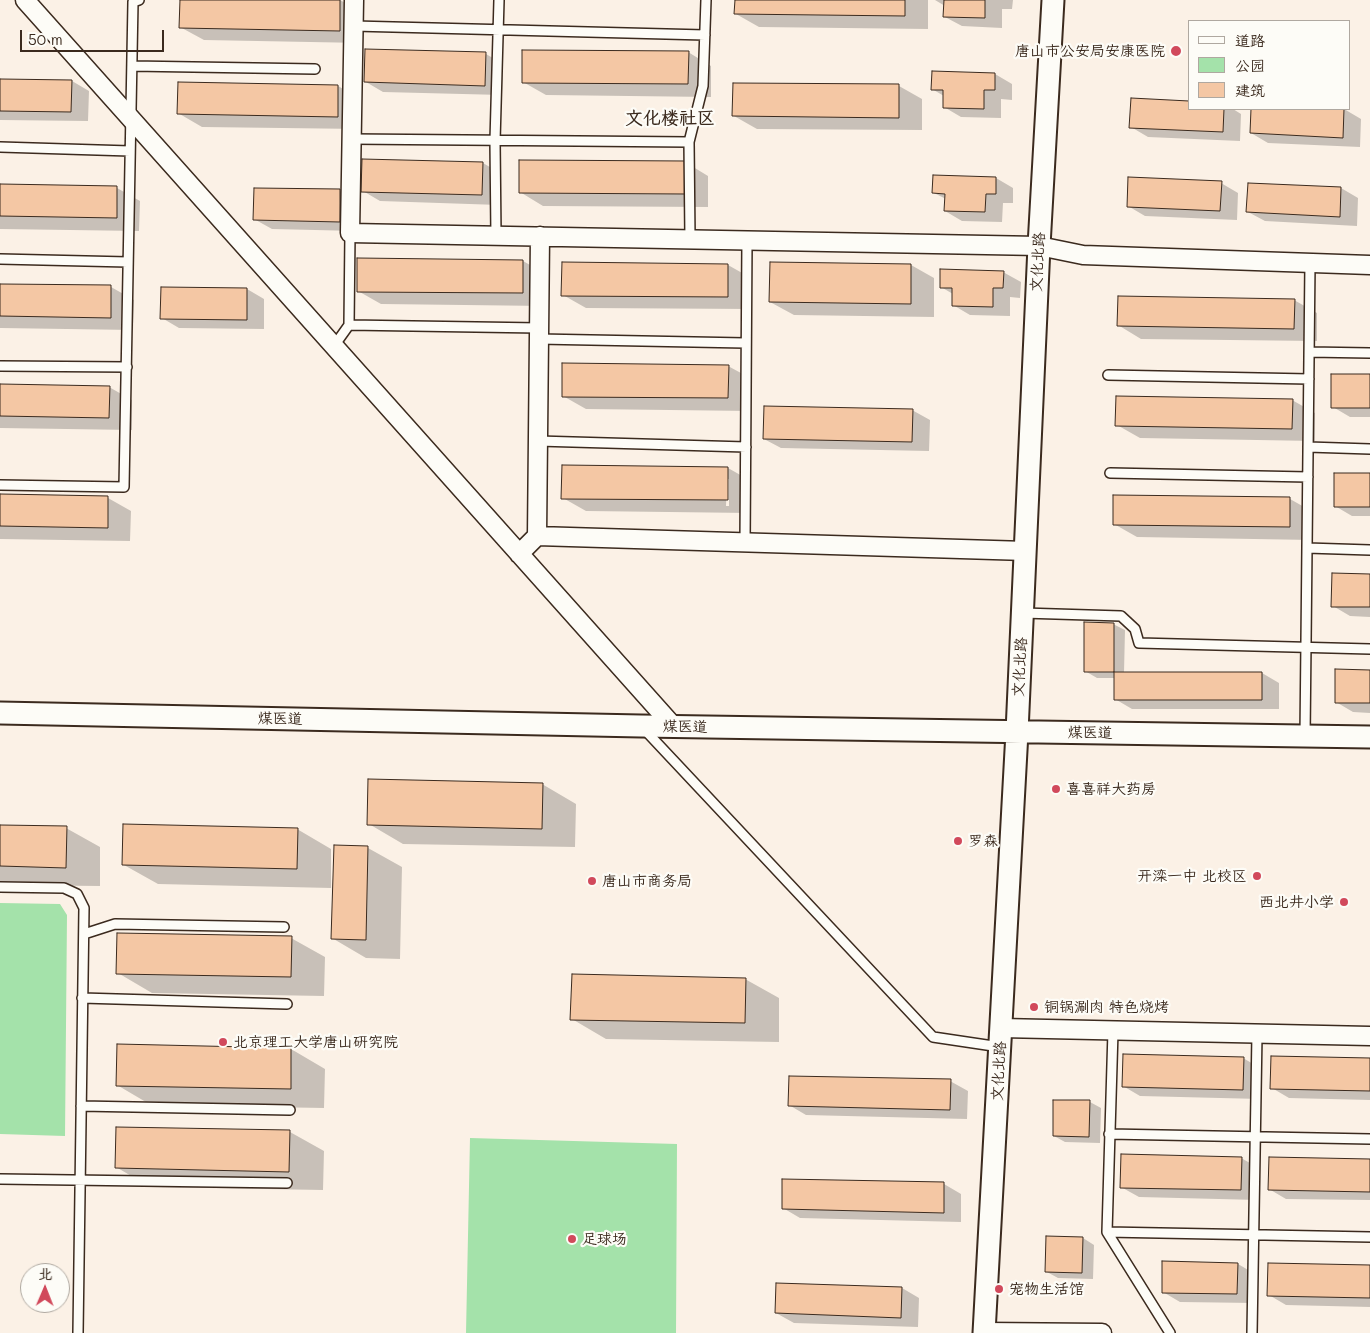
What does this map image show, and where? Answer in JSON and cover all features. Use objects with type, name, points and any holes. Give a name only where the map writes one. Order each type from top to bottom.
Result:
[{"type":"street","points":[[25,0],[674,726]]},
{"type":"street","points":[[354,0],[350,233],[1039,246],[1083,255],[1370,265]]},
{"type":"street","name":"文化北路","points":[[984,1332],[1017,732],[1039,246],[1053,0]]},
{"type":"street","points":[[519,554],[537,536],[540,236]]},
{"type":"street","points":[[537,536],[1026,551]]},
{"type":"street","name":"煤医道","points":[[0,713],[641,726],[1370,737]]},
{"type":"street","points":[[1001,1038],[1113,1031],[1370,1036]]},
{"type":"street","points":[[984,1332],[1102,1333]]},
{"type":"lane","points":[[0,485],[124,487],[133,2],[139,0]]},
{"type":"lane","points":[[496,236],[495,141],[499,0]]},
{"type":"lane","points":[[690,239],[689,142],[703,86],[706,0]]},
{"type":"lane","points":[[354,26],[705,34]]},
{"type":"lane","points":[[132,66],[316,69]]},
{"type":"lane","points":[[352,139],[689,142]]},
{"type":"lane","points":[[0,147],[130,151]]},
{"type":"lane","points":[[334,346],[349,325],[350,233]]},
{"type":"lane","points":[[745,543],[747,240]]},
{"type":"lane","points":[[0,260],[128,262]]},
{"type":"lane","points":[[1305,736],[1310,263]]},
{"type":"lane","points":[[349,325],[745,343]]},
{"type":"lane","points":[[1309,352],[1370,353]]},
{"type":"lane","points":[[0,366],[126,367]]},
{"type":"lane","points":[[1108,374],[1309,379]]},
{"type":"lane","points":[[538,441],[746,447]]},
{"type":"lane","points":[[1308,447],[1370,448]]},
{"type":"lane","points":[[1110,474],[1308,477]]},
{"type":"lane","points":[[1307,548],[1370,550]]},
{"type":"lane","points":[[1023,613],[1121,616],[1135,629],[1139,643],[1370,650]]},
{"type":"lane","points":[[641,726],[933,1037],[1001,1038]]},
{"type":"lane","points":[[0,887],[64,888],[77,894],[84,908],[78,1333]]},
{"type":"lane","points":[[84,934],[115,924],[284,927]]},
{"type":"lane","points":[[82,998],[287,1004]]},
{"type":"lane","points":[[1113,1031],[1107,1232],[1170,1333]]},
{"type":"lane","points":[[1252,1333],[1257,1034]]},
{"type":"lane","points":[[81,1106],[290,1110]]},
{"type":"lane","points":[[1109,1134],[1370,1138]]},
{"type":"lane","points":[[0,1179],[287,1183]]},
{"type":"lane","points":[[1107,1232],[1370,1237]]},
{"type":"green space","points":[[0,903],[60,904],[67,915],[65,1136],[0,1134]]},
{"type":"green space","name":"足球场","points":[[470,1138],[677,1144],[676,1333],[466,1333]]},
{"type":"building","points":[[180,0],[340,0],[340,31],[179,28]]},
{"type":"building","points":[[735,0],[905,0],[905,16],[734,14]]},
{"type":"building","points":[[944,0],[985,0],[985,18],[943,17]]},
{"type":"building","points":[[365,49],[486,52],[485,86],[364,82]]},
{"type":"building","points":[[522,50],[689,51],[688,84],[522,83]]},
{"type":"building","points":[[932,71],[995,73],[995,90],[984,90],[984,109],[943,108],[943,90],[931,90]]},
{"type":"building","points":[[0,79],[72,80],[71,112],[0,111]]},
{"type":"building","points":[[178,82],[338,85],[338,117],[177,114]]},
{"type":"building","points":[[733,83],[899,84],[899,118],[732,116]]},
{"type":"building","points":[[1131,98],[1188,101],[1188,110],[1224,110],[1223,132],[1129,128]]},
{"type":"building","points":[[1251,110],[1344,110],[1343,138],[1250,133]]},
{"type":"building","points":[[362,159],[483,162],[482,195],[361,192]]},
{"type":"building","points":[[519,160],[686,161],[685,194],[519,193]]},
{"type":"building","points":[[933,175],[996,177],[996,194],[986,194],[985,212],[944,211],[945,194],[932,193]]},
{"type":"building","points":[[1128,177],[1222,181],[1220,211],[1127,207]]},
{"type":"building","points":[[1248,183],[1341,187],[1340,217],[1246,212]]},
{"type":"building","points":[[0,184],[117,186],[117,218],[0,216]]},
{"type":"building","points":[[254,188],[340,189],[340,222],[253,220]]},
{"type":"building","points":[[357,258],[523,260],[523,293],[357,292]]},
{"type":"building","points":[[562,262],[728,264],[728,297],[561,296]]},
{"type":"building","points":[[770,262],[911,264],[911,304],[769,302]]},
{"type":"building","points":[[940,269],[1004,271],[1003,288],[993,288],[993,307],[952,306],[952,288],[940,288]]},
{"type":"building","points":[[0,284],[111,285],[111,318],[0,316]]},
{"type":"building","points":[[161,287],[247,288],[247,320],[160,319]]},
{"type":"building","points":[[1118,296],[1295,299],[1294,329],[1117,326]]},
{"type":"building","points":[[562,363],[729,365],[728,398],[562,397]]},
{"type":"building","points":[[1331,374],[1370,374],[1370,408],[1331,408]]},
{"type":"building","points":[[0,384],[110,386],[109,418],[0,416]]},
{"type":"building","points":[[1116,396],[1293,399],[1292,429],[1115,426]]},
{"type":"building","points":[[764,406],[913,409],[912,442],[763,439]]},
{"type":"building","points":[[562,465],[728,467],[728,500],[561,499]]},
{"type":"building","points":[[1334,473],[1370,473],[1370,507],[1334,507]]},
{"type":"building","points":[[0,494],[108,496],[108,528],[0,526]]},
{"type":"building","points":[[1113,495],[1290,497],[1290,527],[1113,525]]},
{"type":"building","points":[[1332,573],[1370,574],[1370,607],[1331,607]]},
{"type":"building","points":[[1084,622],[1114,623],[1114,672],[1084,672]]},
{"type":"building","points":[[1335,669],[1370,670],[1370,703],[1335,703]]},
{"type":"building","points":[[1114,672],[1262,672],[1262,700],[1114,700]]},
{"type":"building","points":[[368,779],[543,783],[542,829],[367,825]]},
{"type":"building","points":[[123,824],[298,828],[297,869],[122,865]]},
{"type":"building","points":[[0,825],[67,826],[66,868],[0,866]]},
{"type":"building","points":[[334,845],[368,846],[366,940],[331,939]]},
{"type":"building","points":[[117,933],[292,936],[291,977],[116,974]]},
{"type":"building","points":[[572,974],[746,978],[745,1023],[570,1020]]},
{"type":"building","points":[[117,1044],[291,1048],[291,1089],[116,1086]]},
{"type":"building","points":[[1123,1054],[1244,1057],[1243,1090],[1122,1087]]},
{"type":"building","points":[[1271,1056],[1370,1058],[1370,1091],[1270,1089]]},
{"type":"building","points":[[789,1076],[951,1079],[950,1110],[788,1106]]},
{"type":"building","points":[[1053,1100],[1090,1100],[1089,1137],[1053,1136]]},
{"type":"building","points":[[116,1127],[290,1130],[289,1172],[115,1168]]},
{"type":"building","points":[[1121,1154],[1242,1157],[1241,1190],[1120,1188]]},
{"type":"building","points":[[1269,1157],[1370,1159],[1370,1192],[1268,1190]]},
{"type":"building","points":[[782,1179],[944,1182],[944,1213],[782,1209]]},
{"type":"building","points":[[1046,1236],[1083,1237],[1082,1273],[1045,1272]]},
{"type":"building","points":[[1162,1261],[1238,1263],[1237,1294],[1162,1293]]},
{"type":"building","points":[[1268,1263],[1370,1265],[1370,1298],[1267,1296]]},
{"type":"building","points":[[776,1283],[902,1287],[901,1318],[775,1313]]},
{"type":"place","name":"唐山市公安局安康医院","points":[[1176,51]]},
{"type":"place","name":"喜喜祥大药房","points":[[1056,789]]},
{"type":"place","name":"罗森","points":[[958,841]]},
{"type":"place","name":"开滦一中 北校区","points":[[1257,876]]},
{"type":"place","name":"唐山市商务局","points":[[592,881]]},
{"type":"place","name":"西北井小学","points":[[1344,902]]},
{"type":"place","name":"铜锅涮肉 特色烧烤","points":[[1034,1007]]},
{"type":"place","name":"北京理工大学唐山研究院","points":[[223,1042]]},
{"type":"place","name":"足球场","points":[[572,1239]]},
{"type":"place","name":"宠物生活馆","points":[[999,1289]]},
{"type":"district","name":"文化楼社区","points":[[670,118]]}]
